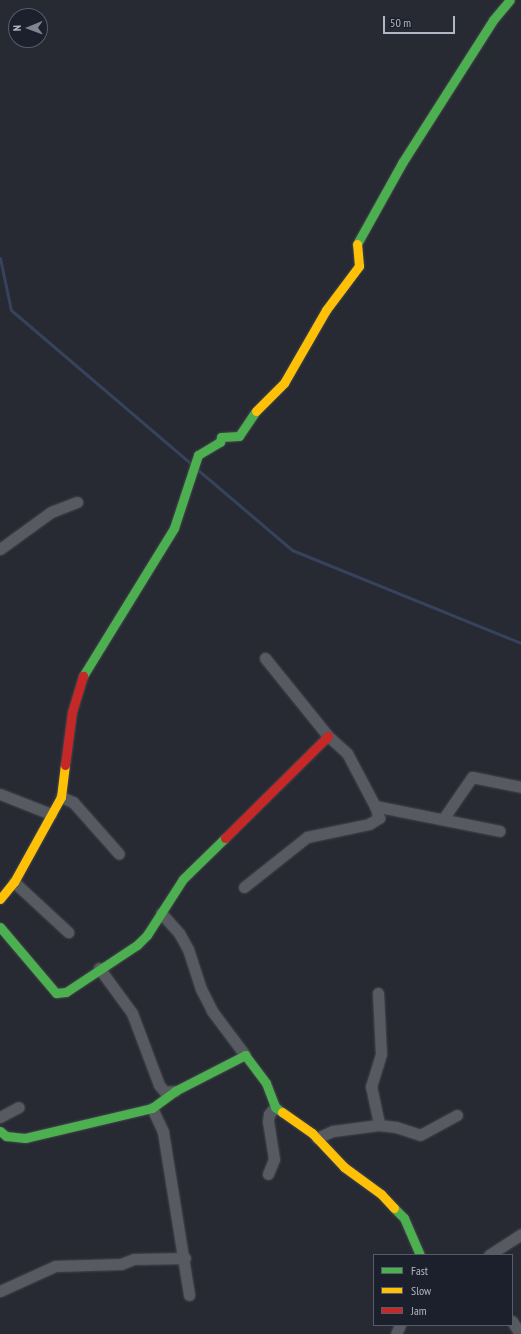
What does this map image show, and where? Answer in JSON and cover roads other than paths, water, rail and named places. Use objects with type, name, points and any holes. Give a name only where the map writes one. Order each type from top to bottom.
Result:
[{"type":"street","points":[[0,899],[14,882],[61,797],[72,712],[84,674],[174,528],[198,455],[220,442],[221,437],[239,436],[262,403],[274,396],[284,383],[326,310],[359,266],[357,245],[402,163],[493,20],[510,0]]},
{"type":"street","points":[[0,549],[51,512],[77,502]]},
{"type":"street","points":[[244,887],[307,837],[369,824],[378,818],[375,806],[347,753],[328,736],[265,658]]},
{"type":"street","points":[[0,928],[56,993],[66,992],[99,968],[137,945],[147,935],[183,878],[328,736]]},
{"type":"street","points":[[443,819],[472,777],[521,788]]},
{"type":"street","points":[[0,794],[51,814]]},
{"type":"street","points":[[61,797],[74,802],[119,854]]},
{"type":"street","points":[[375,806],[500,831]]},
{"type":"street","points":[[14,882],[68,932]]},
{"type":"street","points":[[160,913],[179,933],[188,949],[201,989],[212,1010],[263,1078],[275,1107],[317,1138],[344,1168],[381,1194],[404,1218],[420,1254]]},
{"type":"street","points":[[99,968],[132,1013],[159,1085],[165,1092],[175,1091]]},
{"type":"street","points":[[378,993],[381,1054],[371,1086],[379,1125]]},
{"type":"street","points":[[0,1131],[6,1136],[25,1138],[54,1133],[94,1120],[152,1108],[175,1091],[246,1055]]},
{"type":"street","points":[[0,1117],[19,1107]]},
{"type":"street","points":[[268,1174],[274,1159],[268,1122],[269,1114],[275,1107]]},
{"type":"street","points":[[152,1108],[163,1132],[185,1258],[189,1295]]},
{"type":"street","points":[[317,1138],[333,1131],[379,1125],[396,1127],[420,1135],[457,1114]]},
{"type":"street","points":[[491,1254],[521,1234]]},
{"type":"street","points":[[0,1291],[55,1266],[120,1264],[134,1259],[185,1258]]},
{"type":"street","points":[[513,1323],[520,1334]]},
{"type":"waterway","points":[[0,258],[11,310],[191,464]]},
{"type":"waterway","points":[[198,470],[292,550],[521,643]]}]
